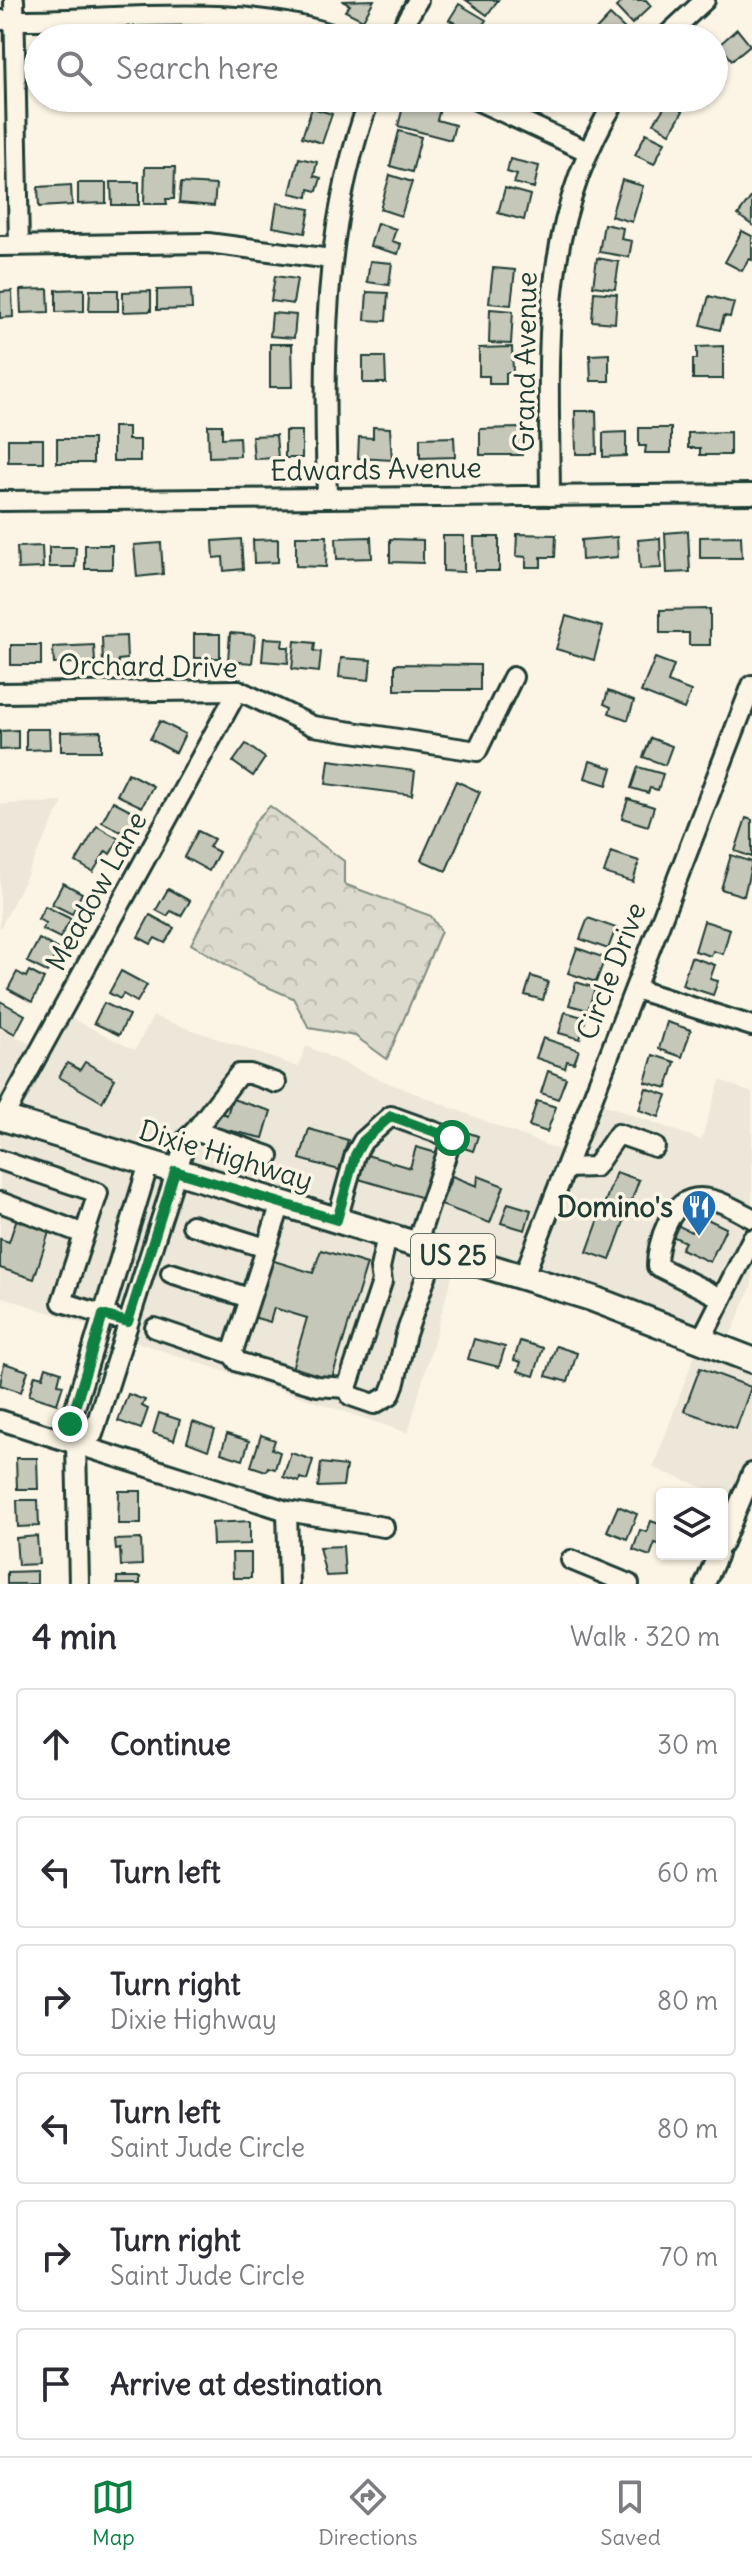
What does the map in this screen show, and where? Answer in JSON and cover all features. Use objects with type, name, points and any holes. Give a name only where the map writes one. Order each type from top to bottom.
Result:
[{"type":"main road","name":"Dixie Highway","points":[[2,1118],[523,1278],[702,1338],[752,1360]]},
{"type":"street","points":[[14,0],[7,20],[19,245]]},
{"type":"street","points":[[404,24],[418,0]]},
{"type":"street","points":[[679,24],[705,0]]},
{"type":"street","points":[[7,20],[217,8],[293,24]]},
{"type":"street","points":[[327,498],[325,368],[331,259],[350,158],[365,112]]},
{"type":"street","points":[[502,112],[587,151]]},
{"type":"street","name":"Grand Avenue","points":[[550,496],[551,286],[564,218],[587,151],[609,112]]},
{"type":"street","points":[[0,246],[208,243],[331,259]]},
{"type":"street","name":"Edwards Avenue","points":[[0,501],[752,494]]},
{"type":"street","name":"Orchard Drive","points":[[0,693],[238,690],[313,726],[477,751],[513,677]]},
{"type":"street","name":"Circle Drive","points":[[523,1278],[752,685]]},
{"type":"street","name":"Meadow Lane","points":[[2,1118],[238,690]]},
{"type":"street","points":[[635,989],[752,1026]]},
{"type":"street","points":[[76,1444],[93,1434],[184,1143],[239,1074],[250,1074],[276,1083]]},
{"type":"street","points":[[337,1220],[355,1155],[363,1141],[391,1116],[452,1138],[400,1371],[390,1395],[374,1404],[351,1396],[347,1388],[382,1282],[380,1268],[387,1236]]},
{"type":"street","points":[[194,1132],[269,1156]]},
{"type":"street","points":[[566,1168],[595,1167],[618,1134],[655,1147]]},
{"type":"street","points":[[0,1160],[98,1193],[62,1302],[128,1322]]},
{"type":"street","points":[[79,1584],[76,1444],[70,1424],[149,1163]]},
{"type":"street","points":[[721,1298],[657,1266],[657,1252],[665,1227],[684,1203],[698,1198],[716,1201],[752,1218]]},
{"type":"street","points":[[0,1202],[84,1234]]},
{"type":"street","points":[[232,1354],[281,1203]]},
{"type":"street","points":[[192,1225],[266,1248]]},
{"type":"street","points":[[702,1338],[752,1239]]},
{"type":"street","points":[[171,1273],[249,1298]]},
{"type":"street","points":[[155,1328],[232,1354],[238,1362],[317,1386],[347,1388]]},
{"type":"street","points":[[0,1420],[287,1511],[384,1527]]},
{"type":"street","points":[[728,1531],[752,1473]]},
{"type":"street","points":[[287,1511],[289,1584]]},
{"type":"street","points":[[571,1560],[629,1584]]},
{"type":"street","points":[[705,1584],[715,1560]]},
{"type":"shaded area","points":[[63,802],[0,929],[0,804]]},
{"type":"shaded area","points":[[61,1013],[135,1050],[153,1016],[298,1067],[306,1046],[379,1079],[571,1155],[592,1100],[701,1140],[720,1080],[752,1093],[752,1285],[725,1348],[752,1360],[752,1506],[728,1497],[728,1488],[705,1488],[653,1468],[701,1338],[457,1258],[408,1433],[0,1296],[0,1028],[41,1049]]},
{"type":"green space","points":[[270,806],[344,861],[344,884],[431,916],[441,931],[387,1059],[355,1036],[309,1028],[293,998],[256,982],[191,944],[256,820]]},
{"type":"building","points":[[374,0],[363,20],[345,11],[350,5],[342,1]]},
{"type":"building","points":[[466,0],[498,0],[487,15]]},
{"type":"building","points":[[624,0],[646,0],[651,6],[632,24],[616,7]]},
{"type":"building","points":[[459,4],[486,20],[484,24],[454,24],[449,20]]},
{"type":"building","points":[[610,15],[620,24],[601,24]]},
{"type":"building","points":[[737,29],[750,45],[732,60],[728,55],[728,37]]},
{"type":"building","points":[[311,112],[332,114],[322,143],[302,137]]},
{"type":"building","points":[[402,112],[439,112],[437,120],[455,125],[451,140],[398,126]]},
{"type":"building","points":[[661,112],[682,112],[670,133],[654,123]]},
{"type":"building","points":[[399,131],[421,137],[412,172],[390,166]]},
{"type":"building","points":[[646,133],[665,142],[654,164],[635,155]]},
{"type":"building","points":[[299,158],[317,162],[314,176],[321,178],[317,191],[309,189],[308,197],[290,193]]},
{"type":"building","points":[[510,159],[539,166],[534,188],[514,183],[517,175],[507,172]]},
{"type":"building","points":[[145,167],[175,167],[174,199],[166,199],[167,204],[144,204]]},
{"type":"building","points":[[390,175],[412,182],[401,216],[380,209]]},
{"type":"building","points":[[622,180],[643,186],[632,222],[611,216]]},
{"type":"building","points":[[111,182],[139,182],[139,205],[112,205]]},
{"type":"building","points":[[78,183],[106,183],[106,203],[78,204]]},
{"type":"building","points":[[181,183],[216,185],[214,206],[179,203]]},
{"type":"building","points":[[71,185],[72,205],[39,207],[38,187]]},
{"type":"building","points":[[505,188],[530,195],[524,220],[498,213]]},
{"type":"building","points":[[752,196],[752,225],[738,215]]},
{"type":"building","points":[[277,203],[310,209],[305,233],[273,227]]},
{"type":"building","points":[[377,223],[396,229],[392,241],[401,244],[398,254],[370,246]]},
{"type":"building","points":[[604,224],[623,228],[621,239],[632,241],[629,257],[599,252]]},
{"type":"building","points":[[742,231],[752,236],[752,260],[749,259],[742,271],[725,262]]},
{"type":"building","points":[[597,258],[619,262],[615,289],[593,286]]},
{"type":"building","points":[[370,261],[392,263],[389,285],[367,282]]},
{"type":"building","points":[[493,268],[515,270],[511,305],[489,303]]},
{"type":"building","points":[[275,276],[297,279],[293,304],[271,301]]},
{"type":"building","points":[[48,289],[49,312],[21,313],[20,290]]},
{"type":"building","points":[[84,289],[84,311],[56,312],[56,290]]},
{"type":"building","points":[[191,289],[192,309],[157,310],[157,290]]},
{"type":"building","points":[[90,290],[118,290],[118,311],[89,311]]},
{"type":"building","points":[[12,291],[13,317],[0,318],[0,292]]},
{"type":"building","points":[[151,291],[151,311],[123,312],[123,292]]},
{"type":"building","points":[[367,292],[388,293],[386,321],[365,320]]},
{"type":"building","points":[[594,292],[617,294],[615,323],[592,321]]},
{"type":"building","points":[[709,296],[734,303],[730,317],[724,316],[720,330],[701,325]]},
{"type":"building","points":[[490,309],[513,311],[511,344],[489,343]]},
{"type":"building","points":[[272,313],[296,315],[294,338],[270,336]]},
{"type":"building","points":[[270,344],[292,344],[293,387],[270,387]]},
{"type":"building","points":[[723,346],[723,379],[693,379],[693,359],[697,359],[697,347]]},
{"type":"building","points":[[512,347],[513,373],[506,373],[506,384],[489,384],[489,376],[479,376],[479,348]]},
{"type":"building","points":[[609,354],[609,381],[591,381],[590,355]]},
{"type":"building","points":[[363,357],[385,357],[386,383],[363,383]]},
{"type":"building","points":[[575,411],[596,411],[597,454],[576,454]]},
{"type":"building","points":[[208,425],[222,425],[222,438],[239,437],[240,456],[209,457]]},
{"type":"building","points":[[113,427],[128,427],[128,440],[140,440],[140,461],[113,461]]},
{"type":"building","points":[[373,427],[390,428],[392,460],[358,458],[359,437],[373,438]]},
{"type":"building","points":[[521,428],[522,455],[480,455],[480,429]]},
{"type":"building","points":[[639,428],[671,428],[671,453],[645,453],[646,446],[639,446]]},
{"type":"building","points":[[285,431],[302,431],[302,458],[285,458]]},
{"type":"building","points":[[626,432],[626,456],[603,457],[603,433]]},
{"type":"building","points":[[730,432],[730,455],[700,455],[700,448],[688,448],[688,433]]},
{"type":"building","points":[[276,435],[278,458],[254,459],[252,436]]},
{"type":"building","points":[[454,437],[455,457],[420,458],[420,438]]},
{"type":"building","points":[[8,439],[43,439],[43,462],[8,462]]},
{"type":"building","points":[[57,439],[93,439],[93,463],[57,463]]},
{"type":"building","points":[[688,531],[690,572],[667,573],[665,533]]},
{"type":"building","points":[[517,534],[556,535],[555,557],[541,557],[541,567],[526,567],[526,557],[516,556]]},
{"type":"building","points":[[296,536],[327,536],[326,567],[296,566]]},
{"type":"building","points":[[443,536],[464,536],[464,572],[443,571]]},
{"type":"building","points":[[741,536],[742,558],[700,558],[700,537]]},
{"type":"building","points":[[371,537],[372,558],[337,559],[336,538]]},
{"type":"building","points":[[474,537],[499,537],[499,571],[475,571]]},
{"type":"building","points":[[617,537],[618,557],[582,560],[581,540]]},
{"type":"building","points":[[660,538],[661,568],[640,569],[638,540]]},
{"type":"building","points":[[241,539],[243,569],[224,571],[223,557],[214,558],[213,541]]},
{"type":"building","points":[[278,539],[278,562],[254,563],[253,540]]},
{"type":"building","points":[[390,539],[423,540],[423,563],[390,562]]},
{"type":"building","points":[[161,543],[163,574],[137,577],[134,545]]},
{"type":"building","points":[[85,545],[112,545],[112,569],[85,569]]},
{"type":"building","points":[[42,546],[43,568],[18,569],[17,547]]},
{"type":"building","points":[[49,547],[76,547],[75,567],[49,567]]},
{"type":"building","points":[[710,609],[710,645],[689,645],[689,633],[660,633],[660,610]]},
{"type":"building","points":[[566,616],[603,627],[594,660],[556,649]]},
{"type":"building","points":[[230,633],[255,635],[252,663],[228,661]]},
{"type":"building","points":[[194,634],[220,634],[220,658],[194,658]]},
{"type":"building","points":[[126,636],[127,659],[118,660],[118,664],[103,665],[102,637]]},
{"type":"building","points":[[264,638],[283,639],[282,647],[289,647],[288,663],[262,661]]},
{"type":"building","points":[[295,641],[315,643],[314,651],[321,652],[319,672],[292,669]]},
{"type":"building","points":[[11,645],[41,645],[41,665],[11,665]]},
{"type":"building","points":[[94,645],[95,662],[54,664],[53,647]]},
{"type":"building","points":[[341,658],[371,660],[369,680],[339,677]]},
{"type":"building","points":[[655,658],[674,665],[668,682],[691,691],[684,709],[641,692]]},
{"type":"building","points":[[395,664],[480,665],[480,690],[395,690]]},
{"type":"building","points":[[608,691],[634,701],[628,720],[609,713],[611,707],[604,704]]},
{"type":"building","points":[[160,721],[185,734],[176,753],[150,739]]},
{"type":"building","points":[[26,729],[49,729],[50,749],[26,750]]},
{"type":"building","points":[[18,730],[18,749],[0,750],[0,731]]},
{"type":"building","points":[[101,731],[101,751],[61,751],[61,732]]},
{"type":"building","points":[[651,738],[672,746],[665,765],[643,757]]},
{"type":"building","points":[[246,744],[265,758],[253,776],[233,762]]},
{"type":"building","points":[[329,760],[415,771],[412,795],[326,784]]},
{"type":"building","points":[[590,761],[612,768],[607,785],[585,778]]},
{"type":"building","points":[[638,767],[663,774],[658,790],[650,788],[648,793],[631,788]]},
{"type":"building","points":[[128,773],[153,786],[142,807],[117,795]]},
{"type":"building","points":[[456,781],[480,792],[446,871],[421,860]]},
{"type":"building","points":[[628,799],[654,807],[648,826],[622,818]]},
{"type":"building","points":[[113,801],[136,813],[125,834],[102,822]]},
{"type":"building","points":[[746,818],[752,820],[752,857],[735,851]]},
{"type":"building","points":[[97,826],[119,839],[110,854],[106,851],[93,872],[76,862]]},
{"type":"building","points":[[198,831],[214,839],[209,847],[219,852],[209,871],[184,857]]},
{"type":"building","points":[[611,852],[639,861],[633,882],[604,873]]},
{"type":"building","points":[[731,855],[752,862],[744,896],[721,889]]},
{"type":"building","points":[[63,883],[82,893],[72,914],[52,904]]},
{"type":"building","points":[[168,889],[190,901],[181,916],[171,911],[167,916],[156,910]]},
{"type":"building","points":[[45,906],[71,919],[60,938],[42,929],[46,923],[38,919]]},
{"type":"building","points":[[150,915],[174,928],[165,943],[155,938],[151,944],[138,937]]},
{"type":"building","points":[[588,918],[616,928],[608,949],[580,939]]},
{"type":"building","points":[[704,921],[730,929],[723,954],[713,951],[711,956],[695,951]]},
{"type":"building","points":[[39,939],[58,949],[47,972],[27,962]]},
{"type":"building","points":[[577,948],[605,958],[596,982],[568,973]]},
{"type":"building","points":[[691,957],[715,965],[710,979],[718,981],[713,995],[682,985]]},
{"type":"building","points":[[29,971],[44,979],[32,1002],[8,989],[17,972],[26,977]]},
{"type":"building","points":[[121,971],[147,985],[137,1002],[123,994],[120,999],[109,993]]},
{"type":"building","points":[[531,976],[548,982],[543,1000],[525,995]]},
{"type":"building","points":[[576,982],[595,988],[588,1010],[569,1005]]},
{"type":"building","points":[[0,1001],[25,1015],[15,1034],[0,1026]]},
{"type":"building","points":[[104,1003],[129,1015],[119,1035],[94,1023]]},
{"type":"building","points":[[565,1012],[586,1018],[580,1039],[559,1033]]},
{"type":"building","points":[[667,1022],[691,1030],[682,1057],[659,1049]]},
{"type":"building","points":[[543,1038],[579,1050],[574,1063],[567,1061],[565,1068],[536,1058]]},
{"type":"building","points":[[653,1055],[675,1062],[667,1088],[645,1082]]},
{"type":"building","points":[[85,1062],[115,1079],[102,1102],[59,1077],[67,1063],[80,1070]]},
{"type":"building","points":[[548,1071],[566,1078],[558,1099],[541,1093]]},
{"type":"building","points":[[646,1088],[667,1095],[659,1117],[639,1110]]},
{"type":"building","points":[[232,1099],[271,1111],[263,1138],[214,1127],[219,1112],[227,1115]]},
{"type":"building","points":[[537,1101],[556,1107],[547,1132],[529,1126]]},
{"type":"building","points":[[309,1129],[348,1140],[339,1170],[300,1159]]},
{"type":"building","points":[[463,1131],[478,1136],[473,1151],[458,1146]]},
{"type":"building","points":[[416,1147],[440,1154],[427,1199],[352,1177],[360,1153],[410,1168]]},
{"type":"building","points":[[616,1172],[639,1180],[610,1260],[587,1252]]},
{"type":"building","points":[[452,1176],[477,1186],[478,1176],[504,1186],[490,1223],[441,1205]]},
{"type":"building","points":[[508,1203],[531,1210],[525,1230],[501,1223]]},
{"type":"building","name":"Domino's","points":[[699,1215],[726,1228],[710,1262],[681,1249],[685,1242],[668,1234],[673,1223],[691,1232]]},
{"type":"building","points":[[17,1218],[50,1229],[34,1279],[0,1268],[0,1239],[9,1242]]},
{"type":"building","points":[[321,1250],[367,1264],[330,1384],[291,1372],[307,1318],[274,1308],[270,1322],[253,1317],[271,1260],[313,1273]]},
{"type":"building","points":[[474,1339],[505,1347],[499,1367],[468,1359]]},
{"type":"building","points":[[520,1341],[543,1348],[534,1376],[518,1371],[521,1362],[514,1360]]},
{"type":"building","points":[[556,1346],[577,1353],[568,1382],[546,1376]]},
{"type":"building","points":[[4,1363],[28,1371],[21,1392],[0,1385]]},
{"type":"building","points":[[46,1367],[61,1372],[58,1384],[63,1385],[57,1404],[29,1395],[35,1375],[43,1377]]},
{"type":"building","points":[[700,1368],[751,1387],[736,1429],[684,1411]]},
{"type":"building","points":[[128,1394],[145,1400],[142,1406],[148,1409],[141,1429],[118,1421]]},
{"type":"building","points":[[159,1413],[180,1420],[174,1440],[153,1433]]},
{"type":"building","points":[[193,1422],[215,1430],[208,1450],[187,1442]]},
{"type":"building","points":[[227,1434],[249,1441],[243,1460],[221,1453]]},
{"type":"building","points":[[261,1435],[275,1440],[272,1449],[280,1452],[275,1469],[268,1467],[266,1471],[251,1466]]},
{"type":"building","points":[[291,1453],[313,1460],[307,1480],[300,1478],[299,1482],[283,1477]]},
{"type":"building","points":[[16,1458],[37,1458],[38,1489],[17,1489]]},
{"type":"building","points":[[321,1463],[346,1466],[343,1486],[318,1487]]},
{"type":"building","points":[[119,1491],[141,1491],[141,1524],[118,1524]]},
{"type":"building","points":[[17,1500],[38,1500],[39,1526],[18,1527]]},
{"type":"building","points":[[618,1506],[637,1514],[627,1539],[607,1531]]},
{"type":"building","points":[[250,1521],[250,1544],[213,1545],[212,1523]]},
{"type":"building","points":[[651,1521],[656,1523],[656,1543],[650,1556],[633,1550],[640,1530],[647,1532]]},
{"type":"building","points":[[37,1536],[39,1564],[18,1565],[16,1538]]},
{"type":"building","points":[[141,1539],[142,1565],[121,1566],[120,1549],[116,1550],[115,1540]]},
{"type":"building","points":[[343,1546],[345,1575],[326,1576],[319,1547]]},
{"type":"building","points":[[232,1553],[251,1553],[251,1578],[233,1578]]},
{"type":"building","points":[[37,1571],[37,1584],[7,1584],[7,1572]]},
{"type":"building","points":[[117,1577],[140,1577],[140,1584],[117,1584]]},
{"type":"place","name":"Domino's","points":[[699,1238]]},
{"type":"route","points":[[70,1424],[103,1315],[128,1322],[175,1171],[337,1220],[355,1155],[363,1141],[391,1116],[452,1138]]}]
